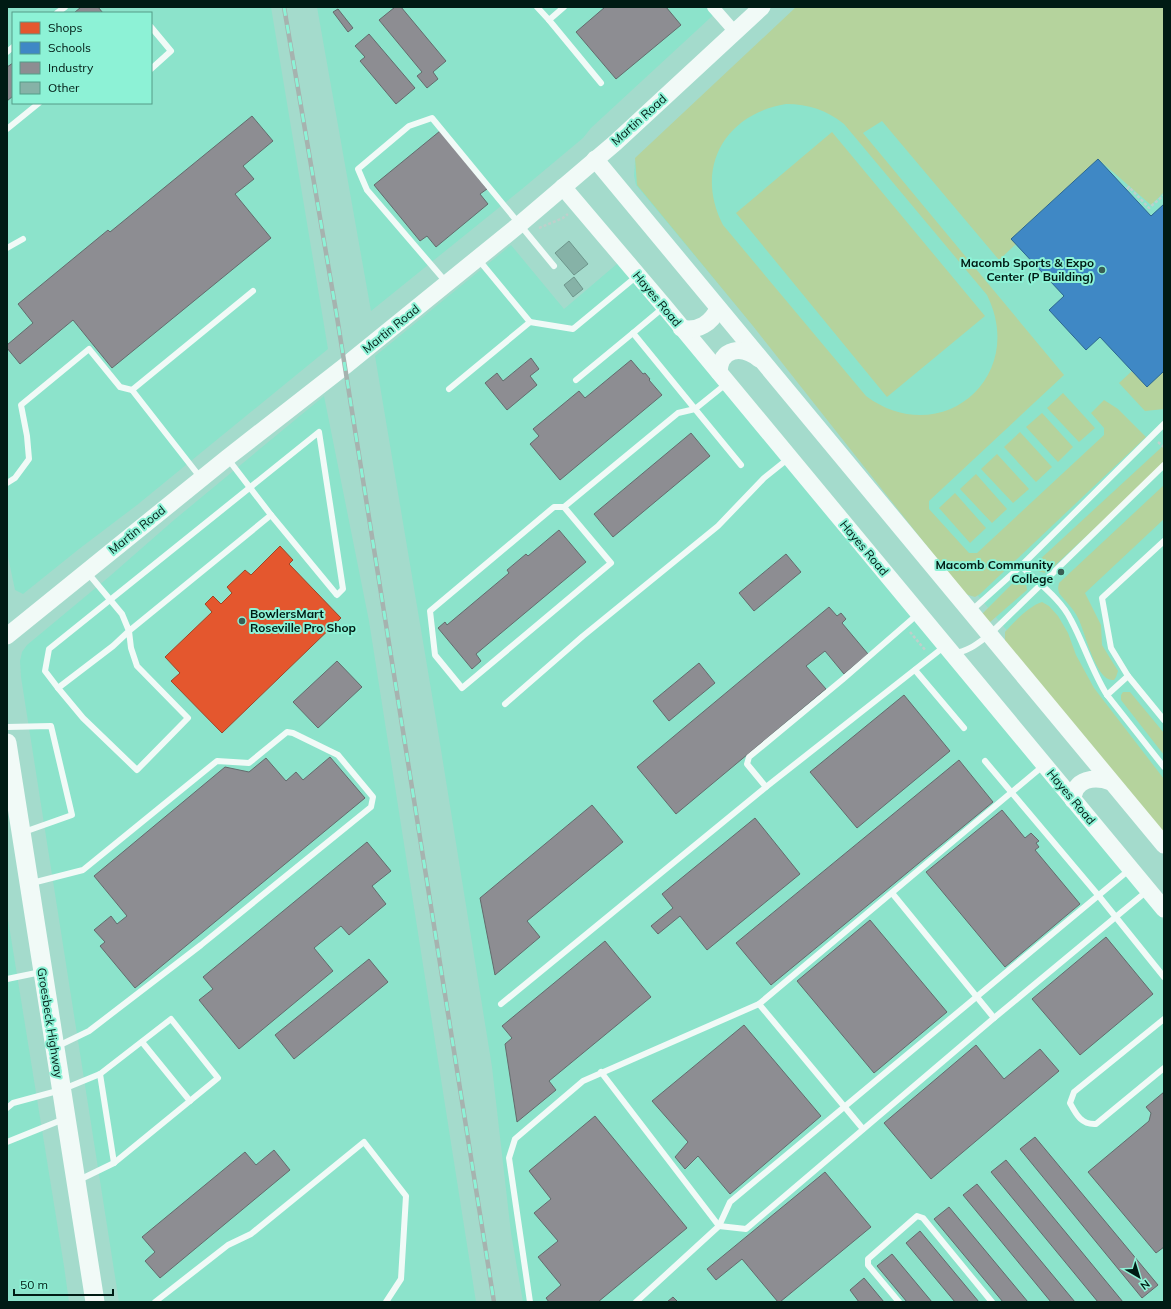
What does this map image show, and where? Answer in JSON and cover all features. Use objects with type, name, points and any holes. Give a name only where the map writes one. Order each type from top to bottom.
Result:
[{"type":"main road","name":"Groesbeck Highway","points":[[7,743],[95,1302]]},
{"type":"street","points":[[713,7],[735,32]]},
{"type":"street","name":"Martin Road","points":[[7,636],[201,478],[345,366],[520,224],[595,159],[762,7]]},
{"type":"street","points":[[595,159],[1164,845]]},
{"type":"street","name":"Hayes Road","points":[[563,187],[664,306],[1164,909]]},
{"type":"street","points":[[682,328],[692,329],[704,325],[715,315],[718,308]]},
{"type":"street","points":[[723,378],[721,360],[725,355],[733,351],[740,350],[749,352],[764,363]]},
{"type":"street","points":[[1073,800],[1075,790],[1084,781],[1092,778],[1101,778],[1111,782]]},
{"type":"lane","points":[[537,7],[601,83]]},
{"type":"lane","points":[[549,20],[564,7]]},
{"type":"lane","points":[[152,28],[171,51],[152,68]]},
{"type":"lane","points":[[7,129],[38,104]]},
{"type":"lane","points":[[447,283],[367,190],[358,169],[409,126],[432,118],[554,266]]},
{"type":"lane","points":[[7,248],[23,239]]},
{"type":"lane","points":[[478,258],[530,322],[573,330],[638,275]]},
{"type":"lane","points":[[132,390],[253,291]]},
{"type":"lane","points":[[576,380],[664,306]]},
{"type":"lane","points":[[450,389],[530,322]]},
{"type":"lane","points":[[633,333],[741,465]]},
{"type":"lane","points":[[7,483],[15,478],[30,459],[21,404],[89,349],[120,387],[132,390],[201,478]]},
{"type":"lane","points":[[564,507],[611,563],[462,688],[435,655],[430,612],[554,507],[564,507],[678,413],[696,409],[723,378]]},
{"type":"lane","points":[[970,612],[1021,566],[1164,424]]},
{"type":"lane","points":[[86,571],[110,599],[122,614],[129,631],[131,648],[138,666],[188,718],[137,770],[83,718],[45,671],[49,649],[110,599],[250,488],[319,432],[343,589],[337,595],[271,515],[250,488],[227,458]]},
{"type":"lane","points":[[505,704],[583,636],[718,526],[764,478],[789,458]]},
{"type":"lane","points":[[501,1004],[766,787],[914,670],[948,650],[965,651],[989,635],[1164,465]]},
{"type":"lane","points":[[58,688],[271,515]]},
{"type":"lane","points":[[1164,541],[1102,598],[1111,648],[1128,676],[1164,720]]},
{"type":"lane","points":[[1021,566],[1052,595],[1071,619],[1096,676],[1107,695],[1164,767]]},
{"type":"lane","points":[[766,787],[747,764],[749,757],[842,680],[918,614]]},
{"type":"lane","points":[[914,670],[964,728]]},
{"type":"lane","points":[[1107,695],[1128,676]]},
{"type":"lane","points":[[7,727],[51,726],[72,815],[20,833]]},
{"type":"lane","points":[[29,884],[83,870],[217,761],[249,763],[288,732],[338,755],[373,797],[371,807],[201,945],[89,1032],[54,1047]]},
{"type":"lane","points":[[985,761],[1098,895],[1164,977]]},
{"type":"lane","points":[[530,1302],[509,1158],[515,1139],[583,1081],[759,1004],[1044,765]]},
{"type":"lane","points":[[636,1302],[719,1226],[730,1202],[1130,868]]},
{"type":"lane","points":[[602,1072],[719,1226],[746,1229],[994,1018],[1148,890]]},
{"type":"lane","points":[[892,893],[994,1018]]},
{"type":"lane","points":[[7,979],[42,972]]},
{"type":"lane","points":[[759,1004],[863,1129]]},
{"type":"lane","points":[[7,1108],[13,1103],[61,1090],[100,1074],[171,1019],[218,1078],[114,1163],[76,1182]]},
{"type":"lane","points":[[1164,1019],[1074,1092],[1070,1103],[1079,1118],[1088,1124],[1096,1124],[1164,1068]]},
{"type":"lane","points":[[142,1042],[190,1102]]},
{"type":"lane","points":[[100,1074],[114,1163]]},
{"type":"lane","points":[[7,1142],[66,1118]]},
{"type":"lane","points":[[155,1302],[228,1245],[251,1234],[364,1142],[406,1196],[401,1279],[386,1302]]},
{"type":"lane","points":[[899,1302],[868,1265],[868,1259],[917,1216],[923,1218],[992,1302]]},
{"type":"path","points":[[1127,189],[1129,187],[1149,208],[1164,195]]},
{"type":"shaded area","points":[[7,7],[271,7],[328,349],[137,505],[23,594],[15,590],[7,552]]},
{"type":"shaded area","points":[[317,7],[722,7],[591,128],[583,138],[371,311]]},
{"type":"shaded area","points":[[796,7],[1164,7],[1164,192],[1151,205],[1098,159],[1011,239],[1016,244],[999,260],[882,121],[863,133],[1064,375],[929,501],[929,509],[969,553],[977,553],[1104,435],[1104,428],[1091,413],[1104,400],[1118,409],[1146,437],[980,594],[975,597],[965,594],[753,326],[637,185],[635,158]],"holes":[[[786,104],[794,104],[817,109],[831,115],[844,124],[987,295],[997,325],[996,354],[986,378],[970,397],[948,410],[922,415],[894,411],[866,396],[723,225],[715,204],[712,184],[714,165],[720,147],[731,132],[746,119],[764,110]]]},
{"type":"shaded area","name":"Macomb Community College","points":[[800,7],[1164,7],[1164,819],[636,185],[634,176],[635,161]]},
{"type":"shaded area","points":[[832,132],[985,316],[887,397],[736,213]]},
{"type":"shaded area","points":[[511,245],[564,309],[618,263],[1164,921],[1164,1302],[523,1302],[511,1233],[492,1067],[437,725],[375,356]]},
{"type":"shaded area","points":[[1132,371],[1147,387],[1164,371],[1164,409],[1145,411],[1119,383]]},
{"type":"shaded area","points":[[1063,393],[1095,428],[1079,442],[1047,408]]},
{"type":"shaded area","points":[[324,396],[369,621],[476,1302],[119,1302],[21,677],[20,661],[22,652],[27,645],[110,576],[174,520]]},
{"type":"shaded area","points":[[1042,413],[1073,447],[1058,462],[1026,427]]},
{"type":"shaded area","points":[[1020,432],[1052,467],[1036,482],[1004,447]]},
{"type":"shaded area","points":[[1164,445],[1164,464],[1050,570],[1045,573],[1038,571],[1036,563]]},
{"type":"shaded area","points":[[997,454],[1029,489],[1013,503],[981,469]]},
{"type":"shaded area","points":[[976,474],[1007,509],[992,523],[960,489]]},
{"type":"shaded area","points":[[1164,485],[1164,519],[1085,593],[1101,625],[1102,645],[1118,671],[1114,680],[1108,679],[1102,673],[1092,655],[1076,615],[1059,593],[1059,583]]},
{"type":"shaded area","points":[[955,493],[986,528],[970,543],[939,508]]},
{"type":"shaded area","points":[[1016,580],[1024,580],[1027,590],[989,623],[982,614]]},
{"type":"shaded area","points":[[1042,602],[1049,606],[1058,616],[1068,633],[1076,655],[1094,688],[1164,779],[1164,834],[1005,643],[1005,632],[1017,619]]},
{"type":"shaded area","points":[[1123,692],[1130,692],[1164,733],[1164,755],[1121,700],[1121,695]]},
{"type":"shaded area","points":[[7,913],[64,1266],[69,1302],[7,1302]]},
{"type":"building: Shops","points":[[280,546],[293,560],[289,564],[341,618],[222,733],[171,681],[180,673],[165,657],[212,612],[205,604],[213,596],[221,604],[232,593],[227,587],[245,570],[251,575]]},
{"type":"building: Schools","name":"Macomb Sports & Expo Center (P Building)","points":[[1098,159],[1151,216],[1164,204],[1164,371],[1147,387],[1100,337],[1086,350],[1049,310],[1064,296],[1011,239]]},
{"type":"building: Industry","points":[[81,7],[98,7],[102,12],[75,12]]},
{"type":"building: Industry","points":[[395,7],[401,7],[446,61],[433,72],[438,79],[427,88],[417,76],[422,72],[379,20]]},
{"type":"building: Industry","points":[[605,7],[666,7],[681,25],[616,79],[576,32]]},
{"type":"building: Industry","points":[[338,9],[353,28],[348,32],[333,12]]},
{"type":"building: Industry","points":[[369,34],[415,88],[396,104],[360,61],[365,57],[355,46]]},
{"type":"building: Industry","points":[[12,64],[12,97],[7,101],[7,67]]},
{"type":"building: Industry","points":[[252,116],[273,141],[243,166],[254,179],[235,194],[271,238],[112,368],[73,320],[20,364],[7,348],[7,345],[33,323],[18,304],[108,230],[110,232]]},
{"type":"building: Industry","points":[[440,131],[487,189],[480,194],[488,204],[436,247],[427,236],[420,241],[374,185]]},
{"type":"building: Industry","points":[[531,358],[539,369],[530,376],[537,385],[507,410],[485,383],[497,373],[503,381]]},
{"type":"building: Industry","points":[[631,360],[643,374],[645,373],[662,395],[560,480],[530,444],[539,436],[533,429],[579,391],[585,398]]},
{"type":"building: Industry","points":[[691,433],[710,456],[613,537],[594,514]]},
{"type":"building: Industry","points":[[559,530],[586,562],[476,654],[481,661],[472,669],[438,628],[445,622],[447,625],[509,573],[507,570],[526,554],[528,556]]},
{"type":"building: Industry","points":[[786,554],[801,572],[754,611],[739,593]]},
{"type":"building: Industry","points":[[829,607],[837,616],[841,613],[846,619],[842,623],[868,654],[844,674],[825,651],[806,666],[826,689],[676,814],[637,767]]},
{"type":"building: Industry","points":[[337,661],[362,687],[318,728],[293,702]]},
{"type":"building: Industry","points":[[699,663],[715,683],[669,721],[653,701]]},
{"type":"building: Industry","points":[[904,695],[950,751],[857,828],[810,772]]},
{"type":"building: Industry","points":[[330,757],[365,798],[135,988],[100,946],[105,942],[94,930],[111,916],[117,924],[127,916],[94,876],[225,767],[249,772],[266,758],[286,781],[296,772],[303,780]]},
{"type":"building: Industry","points":[[959,760],[993,802],[771,985],[736,943]]},
{"type":"building: Industry","points":[[592,805],[623,842],[527,921],[540,937],[495,975],[480,898]]},
{"type":"building: Industry","points":[[1002,810],[1025,838],[1031,833],[1039,841],[1036,843],[1039,847],[1035,850],[1080,904],[1005,967],[926,872]]},
{"type":"building: Industry","points":[[755,818],[800,874],[707,950],[680,916],[658,934],[651,926],[673,908],[662,894]]},
{"type":"building: Industry","points":[[367,842],[391,871],[372,886],[386,904],[349,935],[341,926],[314,948],[333,971],[239,1049],[199,1000],[213,989],[203,977]]},
{"type":"building: Industry","points":[[870,920],[947,1012],[874,1073],[797,981]]},
{"type":"building: Industry","points":[[1106,937],[1153,994],[1080,1055],[1032,999]]},
{"type":"building: Industry","points":[[605,941],[651,997],[549,1081],[556,1090],[517,1122],[505,1044],[512,1038],[502,1026]]},
{"type":"building: Industry","points":[[369,959],[388,982],[294,1059],[275,1035]]},
{"type":"building: Industry","points":[[744,1025],[821,1116],[730,1194],[698,1156],[685,1169],[675,1157],[688,1142],[652,1101]]},
{"type":"building: Industry","points":[[976,1045],[1004,1079],[1040,1049],[1059,1071],[931,1179],[884,1123]]},
{"type":"building: Industry","points":[[1164,1092],[1164,1247],[1156,1253],[1088,1172],[1149,1121],[1151,1113],[1146,1107]]},
{"type":"building: Industry","points":[[595,1116],[687,1228],[598,1302],[549,1302],[546,1298],[561,1285],[538,1257],[558,1241],[534,1213],[551,1199],[529,1171]]},
{"type":"building: Industry","points":[[1035,1137],[1158,1285],[1142,1298],[1020,1149]]},
{"type":"building: Industry","points":[[274,1150],[290,1170],[160,1278],[145,1261],[155,1252],[142,1237],[245,1152],[256,1165]]},
{"type":"building: Industry","points":[[1006,1160],[1123,1302],[1098,1302],[991,1172]]},
{"type":"building: Industry","points":[[825,1172],[871,1227],[780,1302],[778,1302],[742,1259],[716,1280],[707,1269]]},
{"type":"building: Industry","points":[[977,1184],[1075,1302],[1051,1302],[963,1195]]},
{"type":"building: Industry","points":[[949,1207],[1028,1302],[1003,1302],[934,1219]]},
{"type":"building: Industry","points":[[920,1231],[979,1302],[955,1302],[906,1243]]},
{"type":"building: Industry","points":[[892,1254],[932,1302],[907,1302],[877,1266]]},
{"type":"building: Industry","points":[[864,1278],[884,1302],[859,1302],[850,1290]]},
{"type":"building: Industry","points":[[673,1297],[678,1302],[667,1302]]},
{"type":"building: Other","points":[[569,241],[588,264],[574,275],[555,253]]},
{"type":"building: Other","points":[[574,277],[583,289],[573,297],[564,285]]},
{"type":"railway","points":[[284,7],[337,317],[494,1302]]},
{"type":"place","name":"Macomb Sports & Expo Center (P Building)","points":[[1102,270]]},
{"type":"place","name":"Macomb Community College","points":[[1061,572]]},
{"type":"place","name":"BowlersMart Roseville Pro Shop","points":[[242,621]]}]
